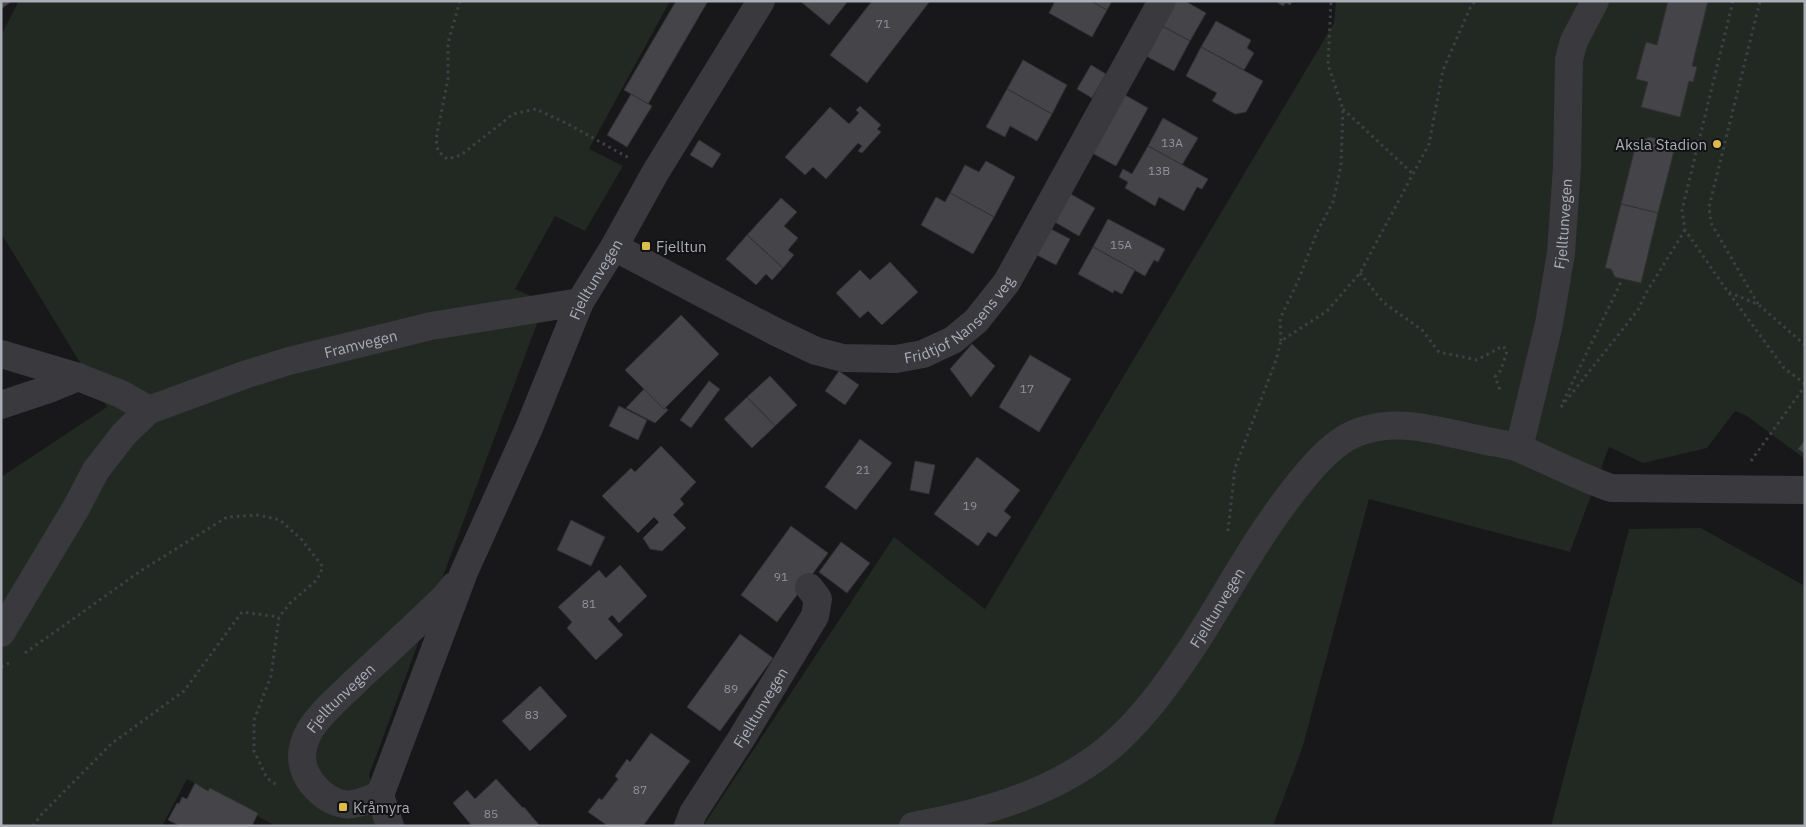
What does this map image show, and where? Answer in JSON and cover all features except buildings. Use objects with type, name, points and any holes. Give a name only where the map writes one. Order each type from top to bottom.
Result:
[{"type":"street","name":"Fjelltunvegen","points":[[464,572],[445,597],[330,707],[311,728],[303,748],[302,760],[311,784],[328,798],[339,803],[357,805],[380,795],[464,572],[528,428],[580,302],[614,247],[655,174],[761,1]]},
{"type":"street","name":"Fridtjof Nansens veg","points":[[614,247],[816,351],[843,358],[896,359],[923,354],[953,340],[976,321],[1007,282],[1162,1]]},
{"type":"street","name":"Fjelltunvegen","points":[[1519,448],[1549,324],[1561,253],[1567,167],[1569,59],[1574,41],[1595,1]]},
{"type":"street","name":"Framvegen","points":[[1,633],[76,508],[96,470],[124,434],[149,410],[247,374],[308,356],[431,326],[580,302]]},
{"type":"street","points":[[1,354],[78,377],[122,394],[149,410]]},
{"type":"street","points":[[1,405],[49,390],[78,377]]},
{"type":"street","name":"Fjelltunvegen","points":[[913,826],[992,806],[1030,794],[1074,774],[1117,741],[1144,713],[1170,679],[1264,532],[1317,462],[1341,441],[1369,429],[1404,425],[1519,448],[1610,488],[1805,490]]},
{"type":"street","name":"Fjelltunvegen","points":[[688,826],[693,813],[741,739],[815,616],[818,599],[809,587]]},
{"type":"street","points":[[380,795],[390,826]]},
{"type":"path","points":[[460,1],[448,43],[448,79],[436,139],[438,151],[448,159],[461,155],[513,114],[536,109],[568,124],[637,162]]},
{"type":"path","points":[[1239,570],[1225,553],[1236,468],[1276,360],[1281,341],[1280,319],[1298,281],[1317,232],[1333,202],[1341,165],[1343,109],[1328,65],[1331,1]]},
{"type":"path","points":[[1281,341],[1327,311],[1360,273],[1429,144],[1443,70],[1470,8],[1475,1]]},
{"type":"path","points":[[1731,490],[1805,385],[1784,368],[1685,230],[1682,210],[1733,1]]},
{"type":"path","points":[[1760,1],[1710,207],[1711,223],[1759,304],[1805,345]]},
{"type":"path","points":[[1343,109],[1413,174]]},
{"type":"path","points":[[1622,280],[1559,409],[1638,310],[1646,293],[1685,230]]},
{"type":"path","points":[[1360,273],[1383,302],[1422,330],[1439,352],[1477,360],[1503,346],[1507,351],[1501,370],[1495,377],[1504,401]]},
{"type":"path","points":[[1728,292],[1759,304]]},
{"type":"path","points":[[23,654],[142,570],[227,517],[259,515],[280,520],[302,540],[323,567],[317,580],[291,602],[279,617],[271,676],[254,720],[254,750],[268,778],[280,787]]},
{"type":"path","points":[[33,826],[41,815],[111,744],[184,691],[242,612],[279,617]]},
{"type":"path","points":[[1,667],[15,660]]},
{"type":"shaded area","points":[[19,1],[670,1],[589,149],[623,166],[585,231],[555,216],[515,289],[545,302],[369,775],[390,826],[276,826],[187,779],[162,826],[1,826],[1,477],[107,407],[1,233],[1,35]]},
{"type":"shaded area","points":[[1336,1],[1805,1],[1805,459],[1747,416],[1735,411],[1707,448],[1643,463],[1609,447],[1570,552],[1369,499],[1302,749],[1273,826],[703,826],[894,537],[985,609],[1334,23]]},
{"type":"shaded area","points":[[1701,528],[1805,586],[1805,826],[1551,826],[1629,529]]},
{"type":"place","name":"Aksla Stadion","points":[[1717,144]]},
{"type":"place","name":"Fjelltun","points":[[646,246]]},
{"type":"place","name":"Kråmyra","points":[[343,807]]}]
